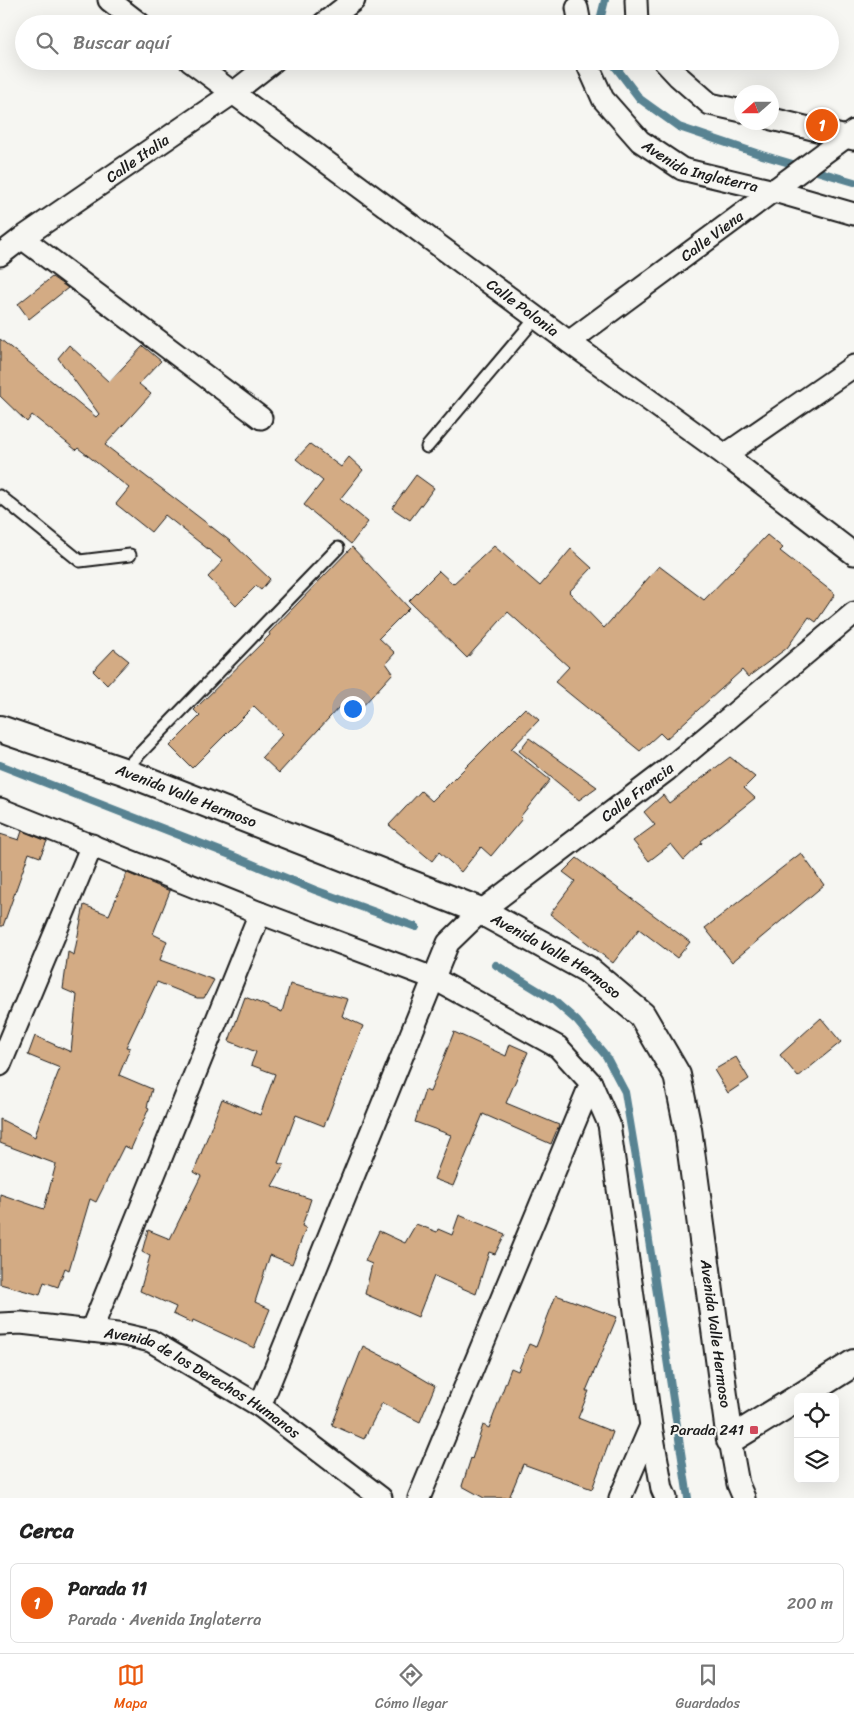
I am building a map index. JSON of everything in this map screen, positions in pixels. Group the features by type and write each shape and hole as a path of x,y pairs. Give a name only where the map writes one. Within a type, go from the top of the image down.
{"street":[{"path":"109,0 128,15"},
{"path":"335,15 354,0"},
{"path":"636,0 637,15"},
{"name":"Calle Polonia","path":"202,70 568,342 725,455 854,554"},
{"name":"Calle Italia","path":"0,255 233,93 262,70"},
{"name":"Avenida Inglaterra","path":"590,70 603,99 640,141 682,169 780,186 854,214"},
{"path":"672,70 710,104 734,109"},
{"path":"779,120 852,136"},
{"name":"Calle Viena","path":"568,342 814,161 852,136"},
{"path":"22,238 262,418"},
{"path":"725,455 854,366"},
{"name":"Calle Francia","path":"260,1406 448,943 481,911 667,770 854,613"},
{"name":"Avenida Valle Hermoso","path":"0,728 123,771 481,911 587,969 642,1015 677,1075 688,1130 730,1440 738,1484 744,1498"},
{"path":"0,810 260,913 433,978 558,1047 591,1083 609,1124 651,1426 662,1489 666,1498"},
{"path":"0,1065 92,845"},
{"path":"91,1331 260,913"},
{"path":"419,1498 591,1083"},
{"name":"Avenida de los Derechos Humanos","path":"0,1324 21,1323 125,1334 151,1341 260,1406 381,1498"},
{"path":"805,1393 854,1363"},
{"path":"730,1440 794,1400"},
{"path":"620,1498 651,1426"}],"lane":[{"path":"427,447 536,318"},
{"path":"0,496 80,562 130,556"},
{"path":"123,771 338,548"}],"building":[{"path":"52,277 68,288 29,319 18,304"},
{"path":"0,339 96,417 99,414 58,358 69,345 109,382 143,346 161,361 139,384 151,394 105,445 230,541 270,579 261,590 256,586 236,606 208,577 223,561 165,515 151,532 116,504 129,488 78,448 76,450 32,415 27,422 0,396"},
{"path":"310,444 341,467 349,457 363,470 340,499 368,522 351,544 304,505 323,481 296,459"},
{"path":"416,475 434,488 410,520 392,508"},
{"path":"767,535 783,548 780,551 835,594 816,622 809,617 787,648 748,677 742,670 666,739 660,733 640,751 555,682 569,667 508,612 467,658 409,601 439,571 453,584 494,546 540,586 571,549 592,568 569,592 604,628 659,566 704,600"},
{"path":"352,547 409,608 379,638 395,653 386,663 393,673 351,719 339,707 279,773 262,757 283,734 254,706 192,768 170,746 200,716 194,710 270,635 269,633"},
{"path":"114,649 129,661 107,685 93,671"},
{"path":"525,708 539,720 511,749 550,780 520,817 522,819 491,856 481,847 461,872 439,852 432,861 389,825 421,791 432,801"},
{"path":"529,738 597,787 579,800 519,751"},
{"path":"730,757 755,777 744,788 755,798 701,841 702,843 684,860 671,844 649,861 633,841 655,825 644,812 663,795 669,803"},
{"path":"22,831 47,841 40,857 29,853 3,926 0,926 0,834 19,840"},
{"path":"801,853 824,885 732,962 705,928"},
{"path":"577,858 690,942 677,958 639,929 613,963 550,914 575,881 563,872"},
{"path":"127,873 170,891 153,934 167,941 160,960 214,980 204,998 197,998 157,982 126,1047 130,1048 119,1075 152,1089 147,1107 149,1108 131,1149 124,1146 96,1202 90,1199 69,1270 65,1268 58,1287 44,1282 40,1295 0,1284 0,1194 44,1209 56,1164 0,1143 0,1119 35,1137 60,1068 28,1055 35,1036 71,1052 77,995 63,989 68,952 74,955 84,905 109,915"},
{"path":"290,984 348,999 342,1016 363,1026 324,1126 296,1115 278,1163 284,1165 272,1186 311,1199 302,1226 306,1228 292,1264 270,1255 255,1302 270,1309 254,1348 193,1320 192,1323 173,1314 176,1307 140,1291 150,1256 142,1252 148,1230 170,1239 201,1176 194,1172 222,1099 260,1115 275,1074 251,1065 256,1052 229,1041 245,997 282,1012"},
{"path":"821,1018 841,1042 798,1077 780,1055"},
{"path":"454,1032 506,1056 510,1044 528,1052 506,1103 559,1125 551,1144 483,1114 453,1186 434,1179 451,1135 415,1122 425,1090 430,1092"},
{"path":"736,1057 749,1079 728,1093 714,1070"},
{"path":"459,1215 505,1234 495,1254 489,1252 476,1294 434,1276 418,1317 365,1294 372,1264 365,1261 379,1231 405,1243 416,1224 437,1232 438,1229 452,1235"},
{"path":"556,1295 617,1317 586,1391 589,1391 578,1418 613,1432 592,1489 523,1464 509,1498 484,1498 462,1486 471,1458 483,1425 489,1428 511,1368 518,1371 529,1344 536,1347"},
{"path":"363,1346 435,1386 420,1422 382,1403 364,1439 332,1425"}],"waterway":[{"path":"601,15 605,0"},
{"path":"618,70 640,99 679,127 762,155 854,182"},
{"path":"0,765 315,890 416,927"},
{"path":"496,965 552,999 577,1021 606,1056 625,1092 688,1498"}],"place":[{"name":"Parada 11","path":"822,125"},
{"name":"Parada 241","path":"754,1430"}]}
